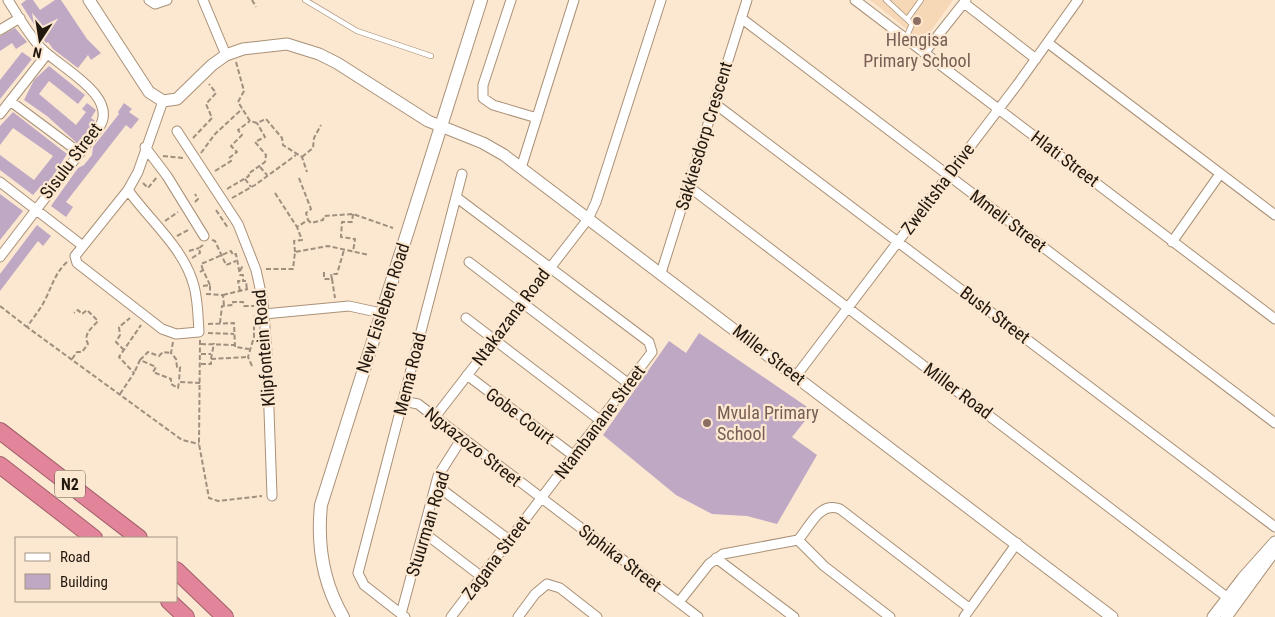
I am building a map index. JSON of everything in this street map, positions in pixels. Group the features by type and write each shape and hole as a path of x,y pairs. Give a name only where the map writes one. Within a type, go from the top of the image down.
{"highway":[{"name":"N2","path":"0,432 138,537"},
{"name":"N2","path":"0,465 93,537"},
{"path":"178,572 225,617"},
{"path":"170,602 186,617"}],"main road":[{"name":"New Eisleben Road","path":"344,617 332,596 322,558 321,505 481,0"}],"street":[{"name":"Sisulu Street","path":"0,256 102,124 104,118 101,104 93,91 47,54 8,0"},
{"path":"89,0 149,92 163,101 177,99 201,74 230,54 203,0"},
{"path":"149,0 155,4 167,0"},
{"path":"511,0 483,85 483,98 493,105 537,118"},
{"path":"521,168 574,0"},
{"path":"588,218 596,202 661,0"},
{"name":"Sakkiesdorp Crescent","path":"661,273 747,0"},
{"name":"Hlati Street","path":"855,0 1275,319"},
{"name":"Zwelitsha Drive","path":"796,376 998,110 1078,0"},
{"path":"924,52 964,1 1036,59"},
{"path":"0,30 20,18"},
{"name":"Mmeli Street","path":"741,18 1275,423"},
{"path":"1048,43 1275,215"},
{"name":"Miller Street","path":"230,54 243,49 274,44 303,48 338,63 441,127 493,148 661,273 1112,617"},
{"path":"0,114 47,54"},
{"path":"10,101 80,153"},
{"path":"128,190 172,244 184,263 197,300 199,329 176,334 162,330 147,316 77,264 75,256 128,190 136,175 163,101"},
{"name":"Bush Street","path":"714,103 1275,527"},
{"name":"Klipfontein Road","path":"177,131 206,176 223,197 238,224 256,270 259,284 272,496"},
{"path":"145,147 164,170 202,231"},
{"name":"Mema Road","path":"403,616 364,585 358,573 462,174"},
{"path":"1172,242 1220,174"},
{"path":"0,182 83,246"},
{"name":"Miller Road","path":"688,186 1228,598"},
{"path":"456,197 550,266"},
{"name":"Ntakazana Road","path":"435,417 588,218"},
{"path":"469,262 629,384"},
{"name":"Ntambanane Street","path":"541,499 650,357 652,347 649,342 550,266"},
{"path":"260,309 356,306 381,313"},
{"path":"466,318 601,421"},
{"name":"Gobe Court","path":"467,375 574,456"},
{"name":"Ngxazozo Street","path":"403,401 418,404 541,499"},
{"name":"Stuurman Road","path":"403,616 438,476 462,438"},
{"path":"436,484 509,540"},
{"name":"Zagana Street","path":"451,617 541,499"},
{"name":"Siphika Street","path":"541,499 698,617"},
{"path":"679,602 716,558 732,551 798,540 820,511 829,507 840,509 969,608"},
{"path":"423,532 482,577"},
{"path":"798,540 824,566 890,617"},
{"path":"1213,617 1275,542"},
{"path":"964,617 1017,543"},
{"path":"1226,617 1275,549"},
{"path":"716,558 794,617"},
{"path":"518,617 535,594 546,584 560,588 597,617"}],"lane":[{"path":"305,0 357,31 431,56"},
{"path":"886,0 908,18 912,26 906,38"},
{"path":"908,18 920,0"}],"path":[{"path":"252,0 256,7"},
{"path":"230,54 244,91 238,102 250,121 257,123 266,119 282,138 283,146 302,157"},
{"path":"185,144 212,118 206,104 216,93 201,74"},
{"path":"157,160 164,155 200,155 215,134 242,109"},
{"path":"206,176 231,161 230,158 237,152 231,146 242,135 238,130 250,121"},
{"path":"257,123 265,137 255,142 266,155 265,162 255,168 245,179 225,191 223,197 229,199 251,187 296,155"},
{"path":"302,157 313,148 314,138 321,125"},
{"path":"302,157 307,172"},
{"path":"260,166 267,175"},
{"path":"136,175 148,188 164,170"},
{"path":"299,178 311,209 306,213 311,223 323,220 324,216 353,214 393,228"},
{"path":"245,179 251,187"},
{"path":"256,270 293,269 294,241 302,240 297,227 275,193"},
{"path":"353,214 352,222 342,222 341,237 355,239 353,252"},
{"path":"297,227 308,220"},
{"path":"172,244 180,234 202,231"},
{"path":"184,263 200,253 200,246 214,239 226,266 238,260"},
{"path":"295,252 328,246 369,255"},
{"path":"335,306 331,274 337,274 344,250"},
{"path":"210,285 201,264 231,251 233,254 236,254 243,281 246,281 246,290"},
{"path":"27,327 46,299 50,285 59,269 75,256"},
{"path":"190,276 203,270"},
{"path":"324,272 324,279 332,280"},
{"path":"240,292 238,281 243,281"},
{"path":"197,300 204,299 204,295 223,295 240,292 259,284"},
{"path":"220,323 222,306 224,306 223,295"},
{"path":"224,306 232,305 233,302 244,302 244,306 260,309 254,337 249,348 248,357 252,366"},
{"path":"0,306 182,440 200,444"},
{"path":"72,359 77,352 82,352 88,344 87,333 98,321 87,310 82,314 78,310 74,313"},
{"path":"134,372 119,357 147,316"},
{"path":"124,350 116,342 120,335 120,327 130,318"},
{"path":"199,329 220,323 234,322 235,345"},
{"path":"199,329 234,334"},
{"path":"199,329 201,354 200,444 209,498 218,501 272,496"},
{"path":"171,353 176,334"},
{"path":"200,344 214,342 224,346 235,345 235,347 249,348"},
{"path":"201,364 211,364 214,342"},
{"path":"119,395 140,360 148,352 159,356 163,352 171,353 176,358 177,367 180,367 178,388 171,384 171,379 153,372 156,367 140,360"},
{"path":"201,354 211,354"},
{"path":"211,359 248,357"},
{"path":"179,382 200,383"}],"shaded area":[{"name":"Hlengisa Primary School","path":"870,0 953,0 923,42"}],"building":[{"path":"26,0 33,0 40,10 55,0 61,0 87,39 101,53 91,60 88,55 78,68 53,49 48,42 46,43 21,4"},
{"path":"15,28 27,42 16,49 12,43 0,51 0,36"},
{"path":"22,52 32,59 0,99 0,80"},
{"path":"49,66 85,95 78,104 49,81 39,94 76,125 86,112 82,109 87,103 96,110 91,118 95,121 78,144 47,116 24,100 34,80"},
{"path":"124,103 132,109 129,112 139,119 131,129 126,125 66,202 73,207 66,217 51,206 78,168 84,165 92,155 93,147 119,114 118,112"},
{"path":"13,112 67,154 51,179 33,195 0,170 0,155 34,180 53,156 13,128 0,145 0,126"},
{"path":"0,194 23,211 0,240"},
{"path":"37,225 51,236 43,246 38,241 0,291 0,274"},
{"name":"Mvula Primary School","path":"699,333 813,411 792,437 817,455 777,524 747,516 712,514 676,495 603,435 669,341 686,353"}],"place":[{"name":"Hlengisa Primary School","path":"917,21"},
{"name":"Mvula Primary School","path":"707,423"}]}
